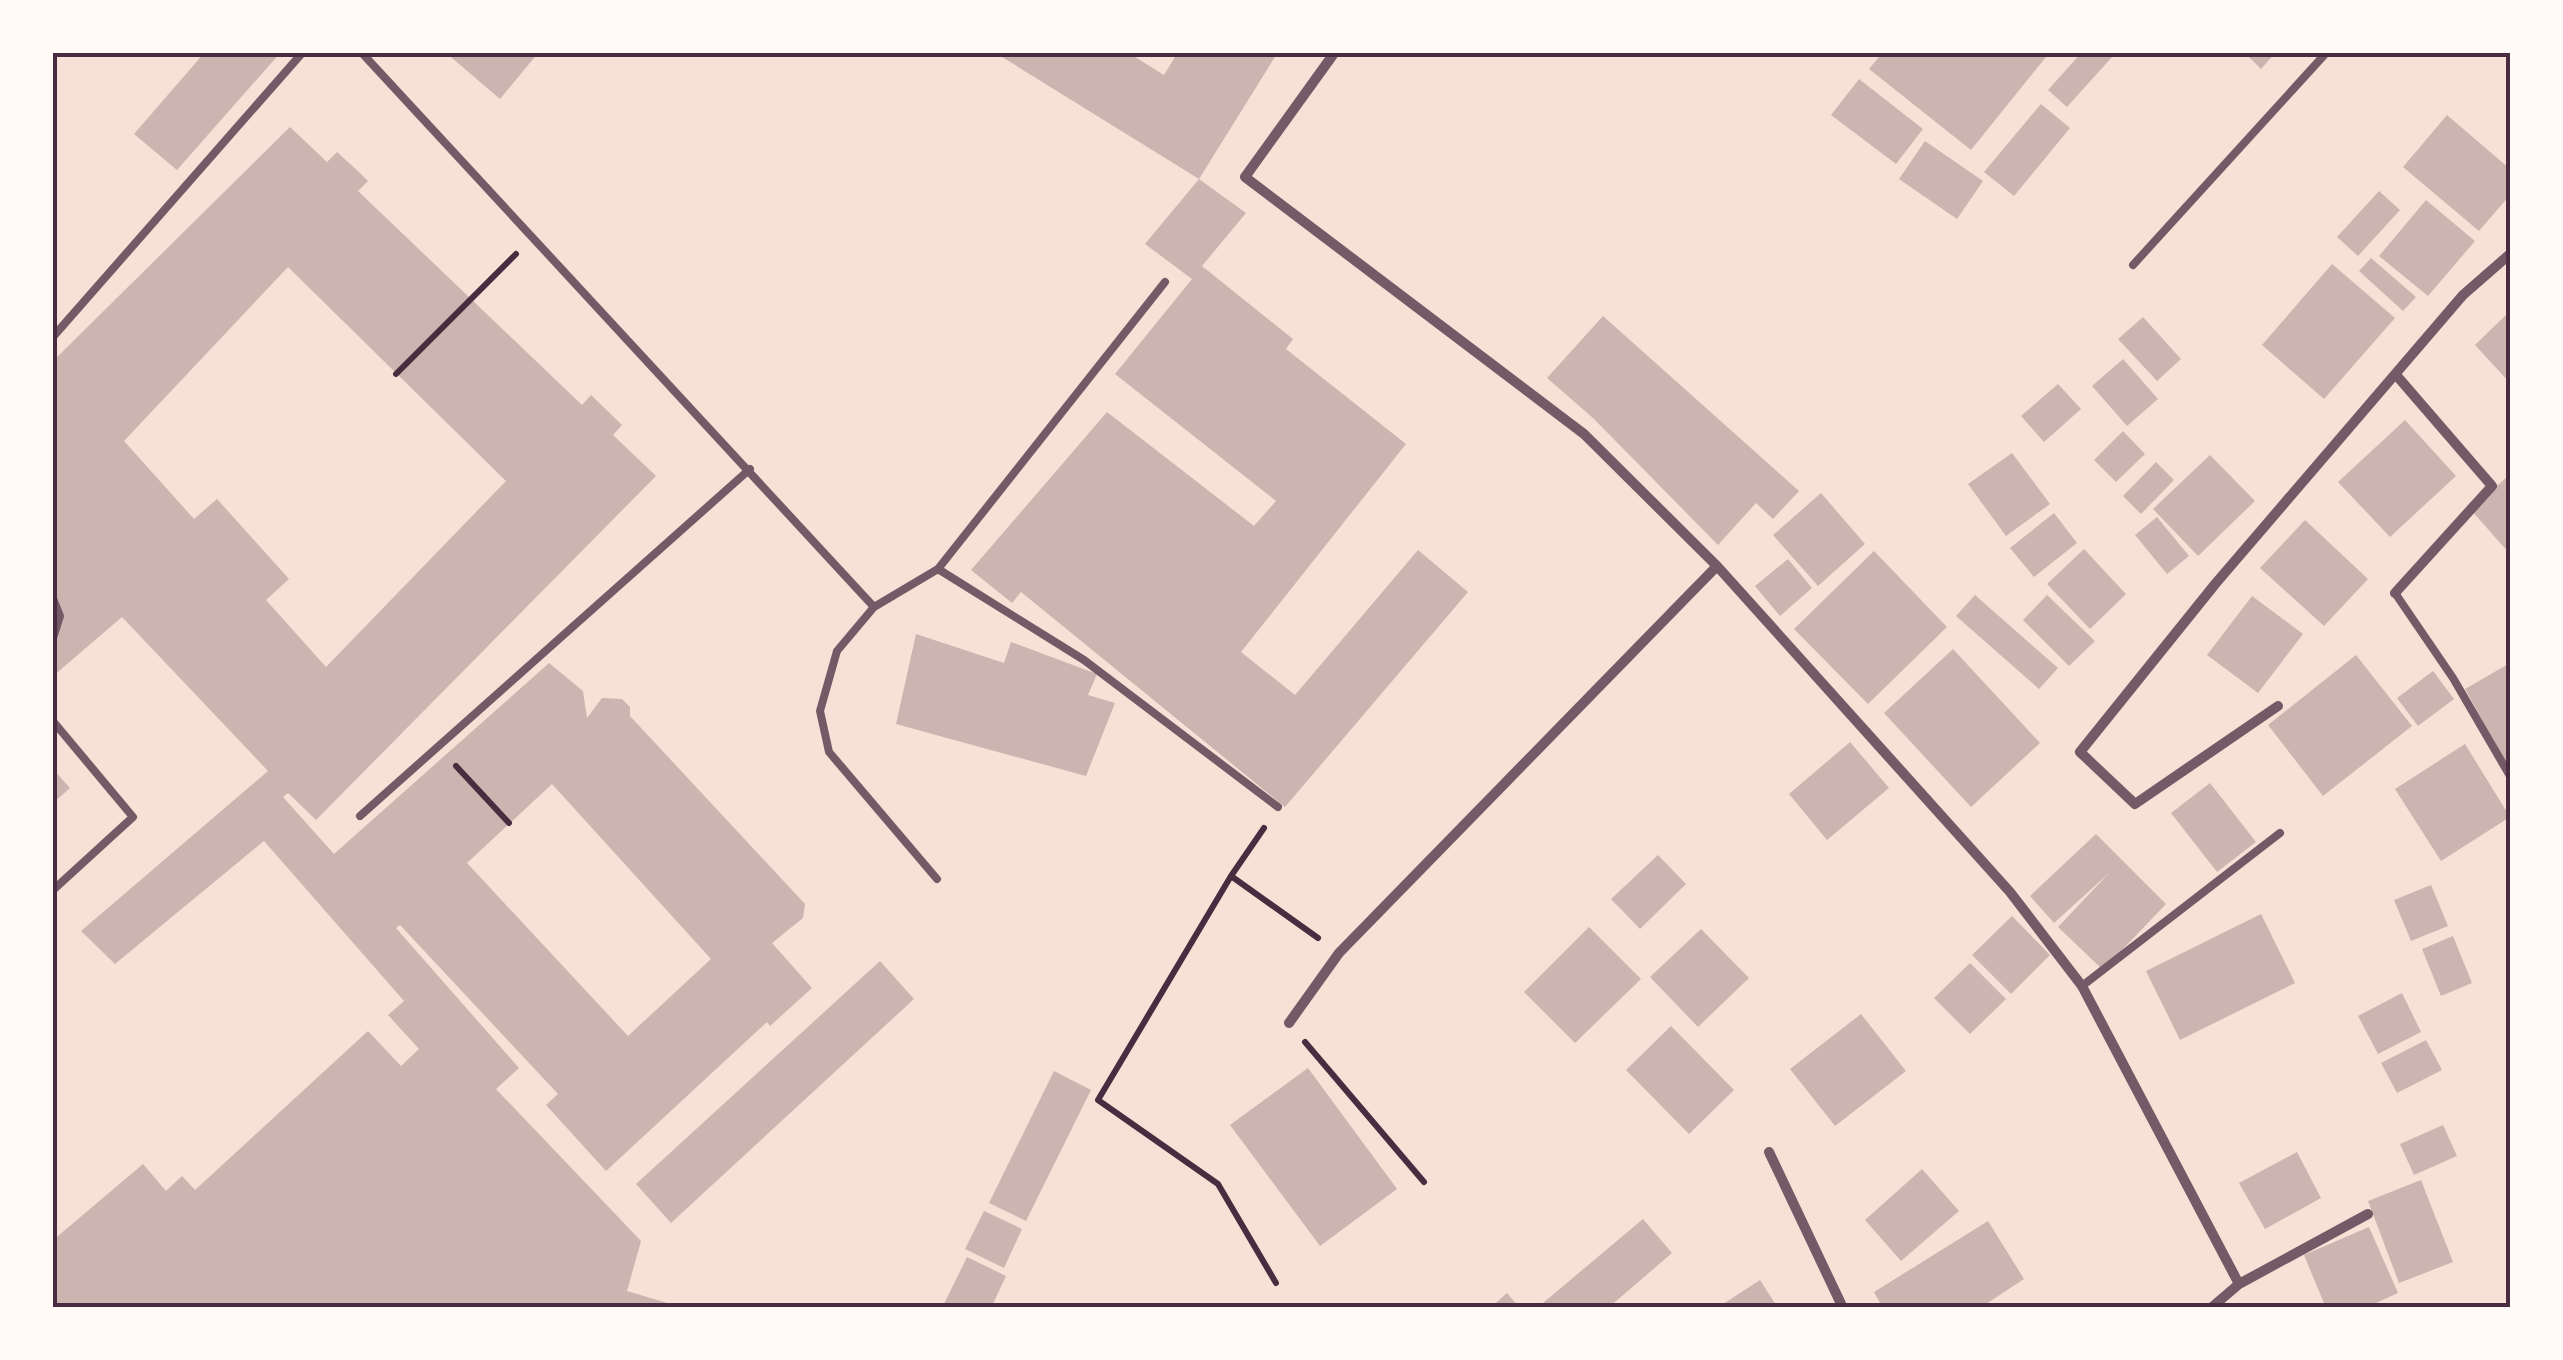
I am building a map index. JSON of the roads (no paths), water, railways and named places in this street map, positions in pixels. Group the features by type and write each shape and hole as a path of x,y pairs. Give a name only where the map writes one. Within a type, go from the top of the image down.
{"street":[{"path":"1335,52 1245,177 1584,434 1716,566 2010,892 2082,986 2239,1284"},
{"path":"2278,706 2135,804 2080,752 2216,583 2398,376 2463,295 2510,254"},
{"path":"2396,593 2492,486 2398,376"},
{"path":"1289,1023 1340,953 1716,566"},
{"path":"1769,1152 1843,1308"},
{"path":"2211,1308 2239,1284 2368,1214"}],"lane":[{"path":"52,338 303,52"},
{"path":"361,52 874,607"},
{"path":"2134,265 2328,52"},
{"path":"937,878 829,752 820,711 838,651 874,607 938,569 1165,282"},
{"path":"360,816 750,469"},
{"path":"938,569 1084,660 1278,807"},
{"path":"2396,593 2453,678 2510,776"},
{"path":"52,596 60,616 52,641"},
{"path":"52,720 133,816 52,891"},
{"path":"2082,986 2280,833"}]}
